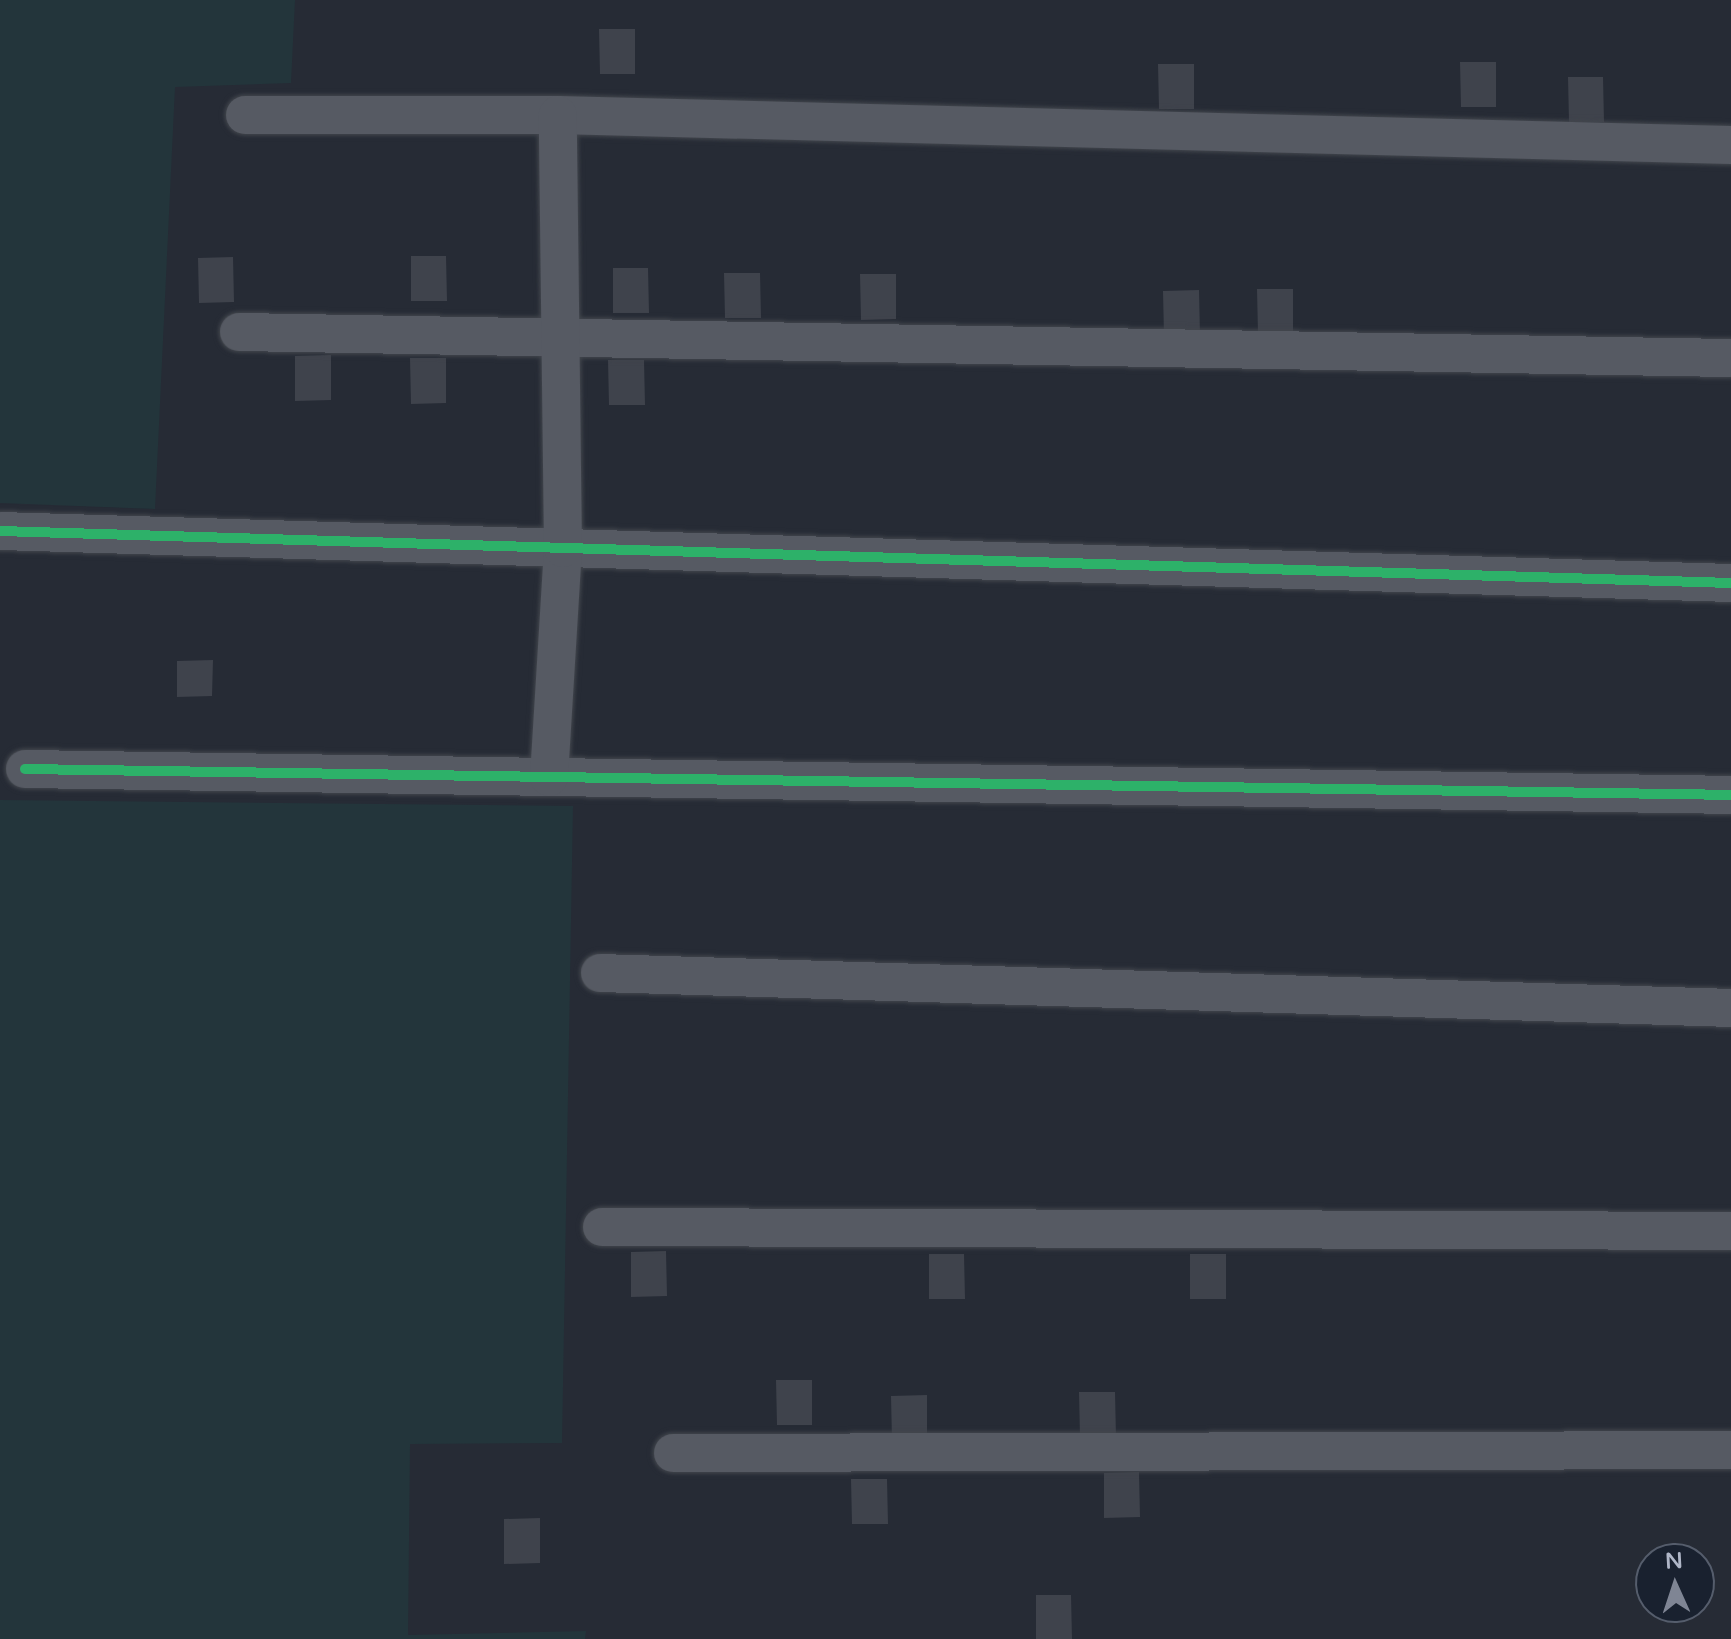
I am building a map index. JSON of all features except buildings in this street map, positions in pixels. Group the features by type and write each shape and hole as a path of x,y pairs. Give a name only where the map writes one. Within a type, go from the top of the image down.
{"street":[{"path":"245,115 558,115 1731,145"},
{"path":"549,777 563,548 564,342 558,115"},
{"path":"239,332 564,342 1731,358"},
{"path":"0,531 1731,583"},
{"path":"25,769 1731,795"},
{"path":"600,973 1731,1008"},
{"path":"602,1227 1731,1231"},
{"path":"673,1453 1731,1450"}],"shaded area":[{"path":"0,0 295,0 291,83 175,87 155,509 0,503"},
{"path":"0,800 573,806 562,1443 410,1444 408,1635 586,1631 585,1639 0,1639"}],"cycle path":[{"path":"0,531 1731,583"},
{"path":"25,769 1731,795"}]}
